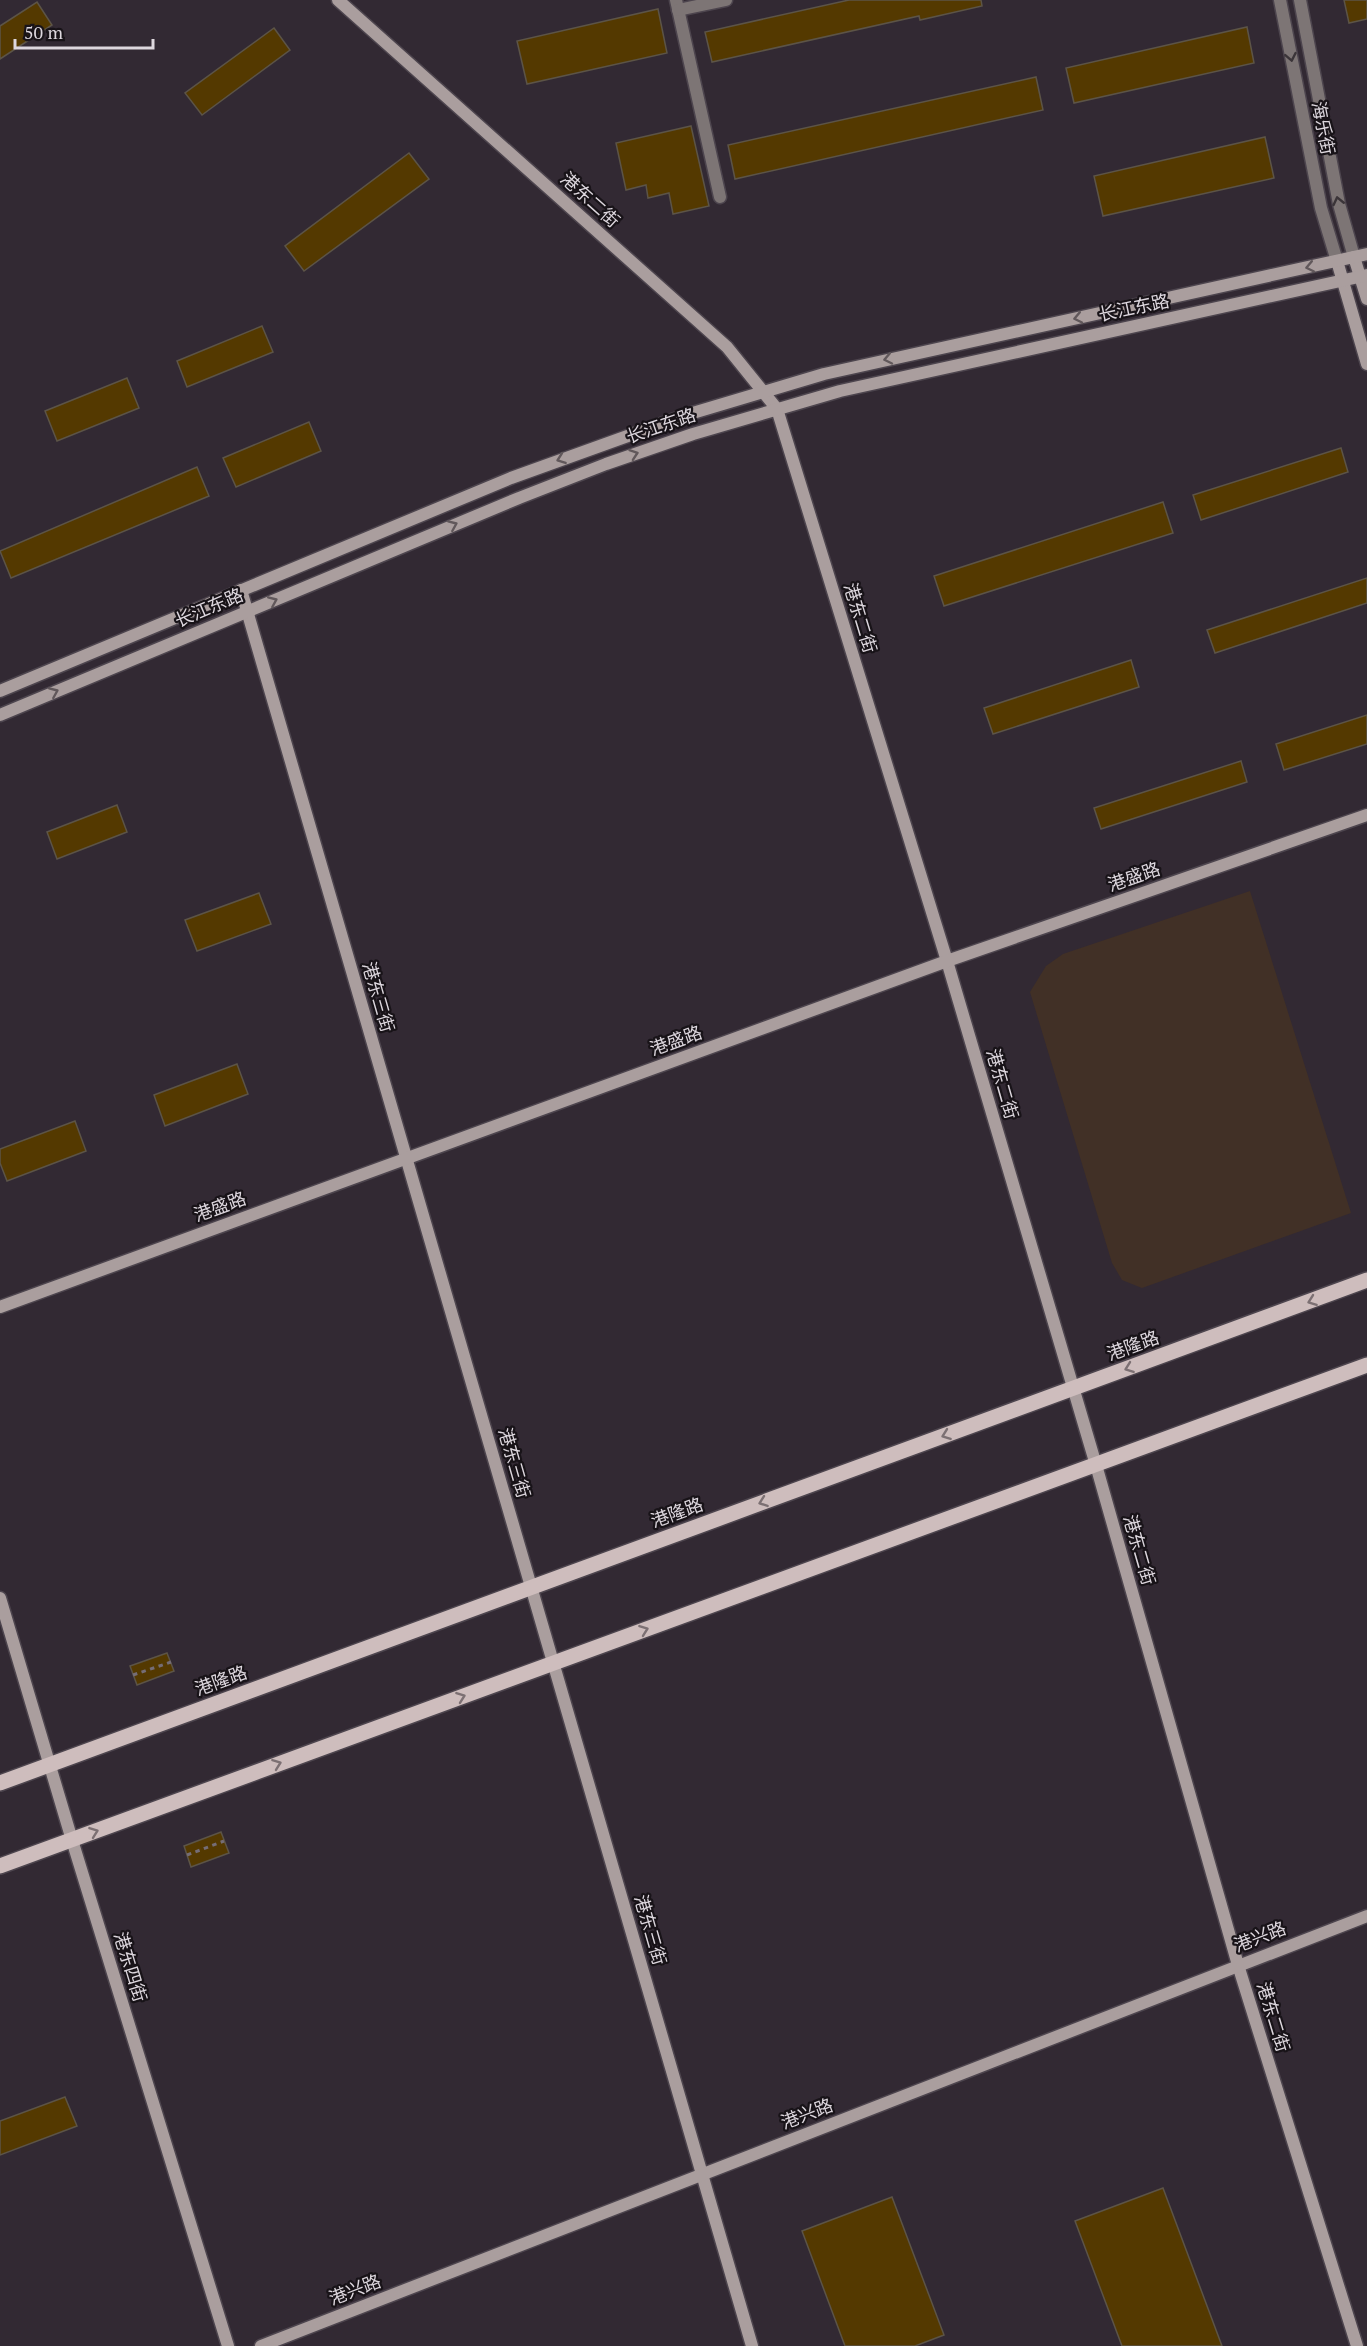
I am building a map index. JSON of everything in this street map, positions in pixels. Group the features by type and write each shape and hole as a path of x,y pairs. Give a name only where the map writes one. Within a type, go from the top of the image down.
{"main road":[{"name":"港东二街","path":"338,0 727,347 777,409 947,961 1096,1465 1238,1965 1357,2346"},
{"name":"长江东路","path":"0,691 511,478 664,422 824,374 1361,256"},
{"path":"1361,256 1367,299"},
{"path":"1336,261 1367,364"},
{"name":"长江东路","path":"0,715 606,464 693,434 840,391 1364,276"},
{"name":"港东三街","path":"241,590 752,2346"},
{"name":"港盛路","path":"0,1307 947,961 1367,815"},
{"name":"港隆路","path":"0,1783 1367,1280"},
{"path":"0,1866 1367,1365"},
{"name":"港东四街","path":"0,1598 228,2346"},
{"name":"港兴路","path":"261,2346 1367,1916"}],"street":[{"path":"720,197 677,5 726,0"},
{"name":"海乐街","path":"1280,0 1321,208 1336,261"},
{"name":"海乐街","path":"1300,0 1338,204 1361,256"}],"path":[{"path":"133,1675 171,1662"},
{"path":"187,1855 224,1841"}],"shaded area":[{"path":"1250,891 1351,1213 1142,1288 1122,1280 1112,1263 1030,992 1046,966 1063,954"}],"building":[{"path":"849,0 981,0 982,6 920,20 919,16 712,62 705,32"},
{"path":"1344,0 1367,0 1367,19 1349,23"},
{"path":"37,2 52,25 0,59 0,26"},
{"path":"658,9 667,53 527,84 517,41"},
{"path":"1247,27 1254,63 1074,103 1066,68"},
{"path":"274,28 290,50 202,115 185,93"},
{"path":"1036,77 1043,110 735,179 728,145"},
{"path":"691,126 709,206 673,214 669,193 648,198 646,185 626,190 616,143"},
{"path":"1265,137 1274,178 1103,216 1094,176"},
{"path":"409,153 429,179 304,271 285,246"},
{"path":"262,326 273,352 187,387 177,361"},
{"path":"127,378 139,408 57,441 45,411"},
{"path":"309,422 321,451 236,487 223,458"},
{"path":"1341,448 1348,472 1201,520 1193,495"},
{"path":"197,467 209,496 11,578 0,551"},
{"path":"1163,502 1173,533 944,606 934,576"},
{"path":"1367,578 1367,603 1215,653 1207,630"},
{"path":"1131,660 1139,687 993,734 984,708"},
{"path":"1367,715 1367,744 1284,770 1276,744"},
{"path":"1241,761 1247,782 1101,829 1094,808"},
{"path":"117,805 127,832 57,859 47,832"},
{"path":"259,893 271,924 197,951 185,920"},
{"path":"237,1064 248,1094 165,1126 154,1095"},
{"path":"75,1121 86,1151 7,1181 0,1163 0,1149"},
{"path":"167,1653 174,1671 137,1685 130,1666"},
{"path":"221,1832 229,1853 191,1867 184,1846"},
{"path":"65,2097 77,2126 0,2155 0,2121"},
{"path":"1163,2188 1222,2346 1122,2346 1075,2221"},
{"path":"892,2197 944,2335 915,2346 845,2346 802,2231"}]}
